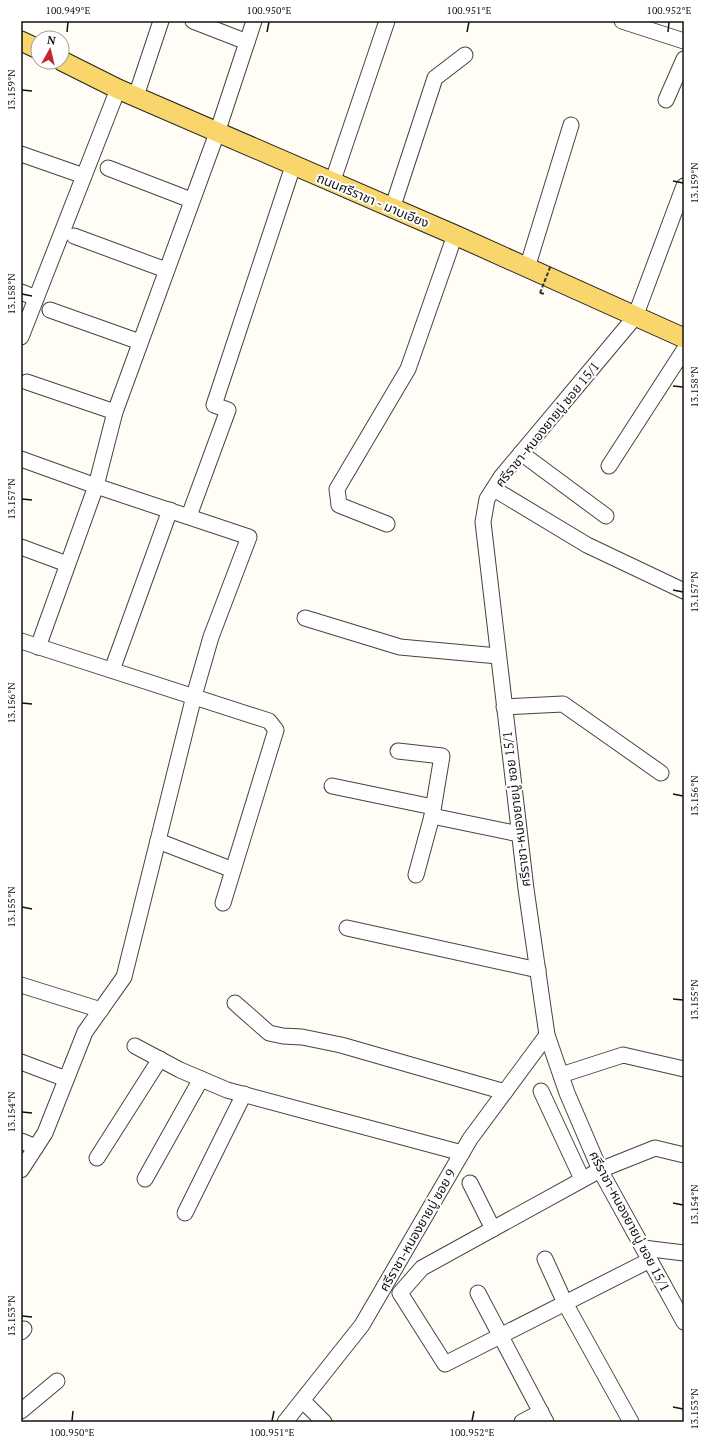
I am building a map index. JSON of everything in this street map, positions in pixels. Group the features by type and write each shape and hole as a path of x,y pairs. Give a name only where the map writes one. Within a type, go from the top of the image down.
{"main road":[{"name":"ถนนศรีราชา - มาบเอียง","path":"70,65 118,89 455,235 684,338"}],"street":[{"path":"136,96 161,21"},
{"path":"193,21 247,42"},
{"path":"38,647 96,486 115,412 191,200 217,133 254,21"},
{"path":"332,183 387,21"},
{"path":"622,21 684,41"},
{"path":"392,209 435,78 465,55"},
{"path":"666,100 684,58"},
{"path":"21,337 118,89"},
{"path":"527,268 571,125"},
{"path":"21,154 84,176"},
{"path":"189,516 228,410 214,405 293,166"},
{"path":"108,168 191,200"},
{"name":"ศรีราชา-หนองยายบู่ ซอย 15/1","path":"684,186 635,317 521,453 494,489 487,499 483,522 519,834 547,1036 561,1075 600,1170 684,1322"},
{"path":"387,524 339,504 337,489 408,369 455,235"},
{"path":"74,236 166,270"},
{"path":"21,292 36,298"},
{"path":"50,310 140,342"},
{"path":"609,466 684,350"},
{"path":"27,382 115,412"},
{"path":"521,453 606,516"},
{"path":"21,459 96,486 249,537 211,637 194,696 124,977 85,1032 45,1133 21,1170"},
{"path":"494,489 587,545 683,589"},
{"path":"112,670 170,510"},
{"path":"21,547 68,564"},
{"path":"305,618 400,647 498,656"},
{"path":"21,641 269,721 276,730 223,904"},
{"path":"504,707 563,704 661,773"},
{"path":"398,751 442,756 432,811 416,875"},
{"path":"332,786 519,834"},
{"path":"158,841 233,870"},
{"path":"347,928 538,970"},
{"path":"21,985 100,1010"},
{"path":"235,1003 269,1033 283,1036 302,1037 341,1045 505,1092"},
{"name":"ศรีราชา-หนองยายบู่ ซอย 9","path":"285,1422 362,1325 462,1153 547,1036"},
{"path":"135,1046 160,1060 201,1079 244,1094 462,1153"},
{"path":"561,1075 623,1055 684,1069"},
{"path":"97,1158 160,1060"},
{"path":"21,1062 66,1079"},
{"path":"145,1179 201,1079"},
{"path":"541,1091 582,1180"},
{"path":"185,1213 244,1094"},
{"path":"21,1141 36,1147"},
{"path":"684,1155 655,1148 600,1170 422,1268 400,1293 445,1364 565,1303 647,1254 684,1253"},
{"path":"470,1183 493,1229"},
{"path":"544,1259 565,1303 631,1422"},
{"path":"478,1293 544,1417 522,1422"},
{"path":"21,1411 57,1381"},
{"path":"303,1401 324,1422"}],"path":[{"path":"540,293 552,265"}]}
